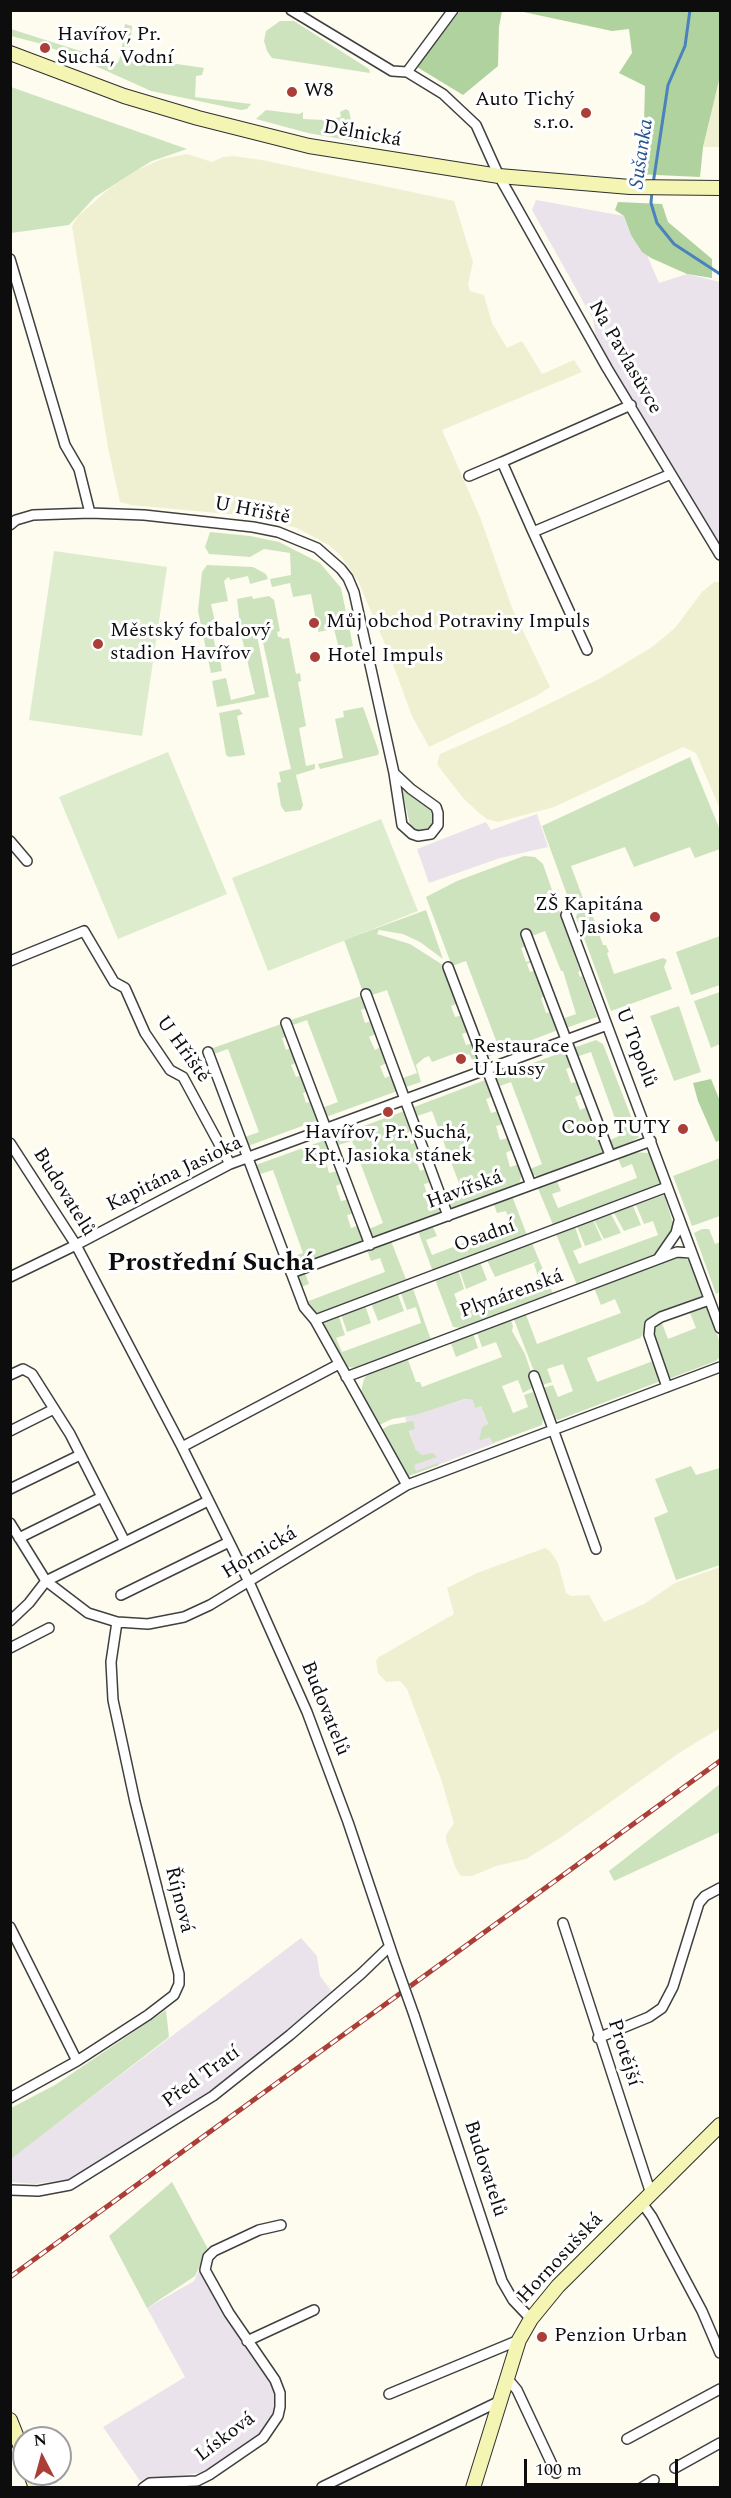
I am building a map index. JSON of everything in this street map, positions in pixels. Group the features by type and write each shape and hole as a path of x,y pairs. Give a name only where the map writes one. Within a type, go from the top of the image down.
{"main road":[{"name":"Dělnická","path":"10,53 124,96 198,118 309,146 499,176 630,187 720,188"},
{"name":"Hornosušská","path":"473,2487 519,2340 531,2319 558,2286 720,2125"}],"street":[{"name":"Na Pavlasůvce","path":"291,10 392,71 407,72 443,94 476,125 499,176 607,368 720,555"},
{"path":"407,72 453,10"},
{"path":"10,259 65,444 79,469 90,513"},
{"path":"470,476 631,405"},
{"path":"502,462 587,650"},
{"path":"533,532 670,474"},
{"name":"U Hřiště","path":"10,525 16,520 33,515 90,513 144,515 253,527 303,541 317,548 333,560 348,578 358,606 394,772 402,825 418,836 431,834 438,825 436,807 411,789 394,772"},
{"path":"10,842 27,861"},
{"name":"U Topolů","path":"566,915 720,1328"},
{"name":"U Hřiště","path":"10,962 84,931 114,982 125,988 145,1033 170,1070 183,1077 230,1164"},
{"path":"526,934 610,1155"},
{"path":"448,967 531,1185"},
{"path":"366,994 448,1216"},
{"path":"286,1023 370,1245"},
{"name":"Kapitána Jasioka","path":"10,1277 230,1164 607,1025"},
{"path":"208,1052 304,1306 315,1320 407,1485"},
{"name":"Havířská","path":"291,1273 651,1141"},
{"name":"Budovatelů","path":"10,1143 76,1245 182,1447 249,1582 307,1712 348,1822 502,2281 513,2300 531,2319"},
{"name":"Osadní","path":"315,1320 667,1187"},
{"path":"658,1260 676,1233 679,1221"},
{"name":"Plynárenská","path":"346,1377 677,1252 692,1252"},
{"path":"667,1387 649,1335 651,1324 661,1317 709,1300"},
{"path":"182,1447 339,1364"},
{"name":"Hornická","path":"10,1523 46,1581 88,1613 117,1622 148,1624 184,1617 249,1582 407,1485 720,1367"},
{"path":"10,1375 24,1369 29,1370 54,1408 125,1542"},
{"path":"534,1376 596,1549"},
{"path":"10,1431 54,1408"},
{"path":"10,1489 80,1455"},
{"path":"19,1538 102,1497"},
{"path":"10,1622 46,1581 208,1501"},
{"path":"121,1595 229,1542"},
{"name":"Říjnová","path":"10,2098 77,2061 148,2015 174,1995 179,1984 179,1974 135,1802 112,1700 111,1662 117,1622"},
{"path":"10,1648 49,1628"},
{"path":"598,2038 649,2017 662,2008 673,1987 699,1903 705,1896 720,1888"},
{"name":"Protější","path":"563,1923 652,2217 702,2311 720,2353"},
{"path":"10,1927 77,2061"},
{"name":"Před Tratí","path":"10,2190 38,2191 70,2185 213,2096 290,2035 389,1947"},
{"name":"Lísková","path":"143,2487 150,2483 197,2481 263,2438 273,2426 280,2407 275,2380 247,2341 205,2270 214,2251 260,2230 281,2224"},
{"path":"247,2341 314,2310"},
{"path":"389,2394 519,2340"},
{"path":"507,2378 517,2390 556,2473"},
{"path":"627,2439 720,2389"},
{"path":"322,2487 500,2401"},
{"path":"675,2468 720,2443"},
{"path":"641,2487 654,2480"}],"shaded area":[{"path":"536,200 624,216 631,235 647,255 659,283 687,274 720,282 720,543 703,519 596,340 593,319 532,210"},
{"path":"537,814 548,847 500,858 429,883 417,849 486,822 491,830"},
{"path":"466,1399 473,1400 481,1406 495,1443 414,1474 411,1464 416,1450 405,1417"},
{"path":"301,1938 317,1956 320,1976 333,1993 207,2094 106,2160 71,2179 35,2184 11,2182 10,2159"},
{"path":"200,2268 275,2380 280,2407 262,2434 206,2472 140,2481 103,2427 185,2377 147,2308 194,2281"}],"green space":[{"path":"460,11 502,11 499,27 498,66 463,95 417,67"},
{"path":"519,11 720,11 720,76 703,147 700,177 635,174 644,122 645,86 619,73 632,53 629,29 612,31"},
{"path":"280,21 294,21 369,69 370,73 272,58 264,41 266,31"},
{"path":"125,24 132,26 129,57 204,68 202,75 196,76 195,97 251,104 247,109 241,110 151,91 80,59 38,43 11,36 11,29 118,63"},
{"path":"720,76 720,147 703,147 711,112"},
{"path":"11,87 187,149 152,161 95,197 69,225 11,233"},
{"path":"346,109 349,111 359,142 308,133 256,119 266,110 299,114 303,112 303,119 325,120 341,117 340,112"},
{"path":"187,154 212,162 233,156 262,160 454,201 473,262 468,285 470,291 484,295 492,323 507,348 522,341 542,374 574,360 582,372 442,430 480,517 512,608 550,687 538,695 429,747 412,716 388,651 358,581 340,555 329,545 297,528 250,516 131,505 120,502 108,448 72,226 78,216 110,188 137,170 162,159"},
{"path":"618,202 662,204 668,222 712,259 712,278 687,274 642,252 631,235 624,216 615,210"},
{"path":"210,532 279,542 320,563 341,588 353,646 339,649 334,629 318,632 319,621 316,621 311,594 293,597 290,583 272,587 270,579 291,575 290,553 264,549 250,557 209,554 205,547"},
{"name":"Městský fotbalový stadion Havířov","path":"54,551 167,567 142,736 29,720"},
{"path":"207,565 253,567 266,574 268,579 250,584 248,576 230,580 229,577 224,581 228,601 211,604 216,626 211,628 222,671 211,673 198,611 202,572"},
{"path":"714,582 720,582 720,809 696,753 683,747 554,807 498,822 487,819 464,799 437,764 440,754 508,724 601,678 652,647 675,628 702,592"},
{"path":"252,596 253,599 269,596 274,600 280,631 277,632 278,637 289,638 296,674 300,673 301,681 298,682 306,726 299,728 306,766 315,764 315,769 296,775 303,805 301,810 285,812 281,806 277,783 281,782 279,772 291,769 260,629 241,633 237,599"},
{"path":"257,635 269,697 217,707 212,681 226,678 231,700 255,694 242,638"},
{"path":"363,707 379,752 378,755 320,769 318,764 343,758 335,719 344,717 343,711"},
{"path":"239,709 243,714 237,716 245,755 229,757 226,755 219,713"},
{"path":"168,752 227,894 118,939 59,797"},
{"path":"690,757 720,830 720,849 695,858 690,847 634,867 625,847 571,866 584,901 571,906 542,826"},
{"path":"402,789 429,807 435,822 430,827 422,831 410,825"},
{"path":"381,819 418,911 268,971 232,878"},
{"path":"524,856 535,857 543,864 580,971 578,972 580,977 582,976 597,1017 566,1028 562,1019 576,1014 563,971 561,971 545,931 524,939 526,946 521,948 526,962 532,960 533,962 527,964 530,972 536,970 545,996 541,998 546,1013 552,1012 558,1030 487,1057 483,1049 497,1043 466,961 452,966 426,897 457,881"},
{"path":"426,910 443,959 420,942 403,934 379,930 377,934 410,944 446,967 459,1003 451,1006 455,1017 464,1015 470,1031 462,1034 466,1045 474,1043 481,1060 473,1062 469,1054 458,1058 456,1053 432,1062 429,1056 416,1065 421,1082 406,1087 403,1078 417,1073 387,990 365,995 369,1007 361,1010 365,1023 374,1020 378,1033 369,1037 375,1050 383,1046 389,1062 380,1066 385,1078 394,1074 400,1090 326,1117 322,1108 338,1102 307,1020 293,1025 291,1020 364,995 344,940"},
{"path":"587,910 591,911 603,945 606,945 609,952 607,953 614,974 663,958 667,960 664,967 672,989 611,1011 580,927 593,925 592,921 578,922 576,917 577,914"},
{"path":"720,936 720,985 691,995 676,952"},
{"path":"720,992 720,1044 711,1048 694,1001"},
{"path":"679,1006 701,1072 674,1081 650,1016"},
{"path":"284,1023 289,1036 282,1038 286,1050 293,1047 298,1062 291,1065 296,1077 302,1075 309,1091 303,1093 306,1103 313,1101 321,1119 248,1146 245,1137 259,1132 228,1049 214,1054 210,1049"},
{"path":"596,1040 603,1044 639,1137 611,1150 608,1141 621,1135 591,1052 576,1057 573,1048"},
{"path":"566,1051 571,1067 566,1069 571,1083 577,1082 582,1094 575,1097 580,1110 587,1107 594,1126 589,1128 592,1137 599,1135 606,1153 541,1177 533,1175 528,1170 542,1164 511,1082 497,1087 494,1077"},
{"path":"488,1079 494,1096 486,1099 491,1113 498,1111 504,1124 496,1126 500,1140 509,1138 513,1149 506,1153 510,1167 520,1164 522,1174 519,1184 452,1210 449,1200 463,1194 432,1111 417,1116 414,1107"},
{"path":"711,1079 720,1101 720,1140 716,1142 698,1101 693,1083"},
{"path":"407,1110 413,1130 407,1133 411,1144 418,1142 423,1154 415,1157 420,1171 428,1168 433,1182 424,1184 429,1201 439,1198 445,1213 374,1238 369,1229 383,1223 352,1141 338,1145 334,1137"},
{"path":"328,1139 333,1155 325,1158 329,1173 339,1171 343,1183 336,1186 341,1201 351,1199 356,1213 347,1215 351,1228 360,1225 363,1243 295,1266 289,1258 303,1253 273,1170 257,1175 253,1166"},
{"path":"629,1152 650,1153 660,1181 658,1187 554,1227 537,1186 556,1179 561,1191 552,1194 558,1208 637,1178 632,1164 622,1168 617,1156"},
{"path":"720,1158 720,1216 692,1226 673,1176"},
{"path":"664,1195 674,1226 660,1251 654,1257 584,1283 582,1281 577,1285 556,1234 575,1227 582,1247 573,1251 579,1264 658,1235 653,1221 644,1224 636,1205"},
{"path":"512,1196 527,1235 433,1272 418,1231 432,1225 437,1236 426,1240 432,1255 511,1225 506,1211 497,1213 493,1202"},
{"path":"633,1206 641,1225 624,1231 614,1213"},
{"path":"611,1214 621,1233 604,1239 594,1220"},
{"path":"593,1220 602,1240 585,1246 577,1226"},
{"path":"702,1229 709,1229 715,1244 720,1242 720,1292 716,1294 694,1233"},
{"path":"391,1241 407,1282 316,1315 305,1303 296,1277 305,1273 309,1284 301,1287 306,1302 385,1272 380,1258 371,1261 367,1250"},
{"path":"532,1243 553,1294 462,1328 453,1327 436,1282 437,1279 458,1270 464,1289 454,1294 460,1308 539,1279 534,1264 538,1261 495,1277 487,1260"},
{"path":"677,1257 690,1260 702,1293 701,1297 648,1320 645,1332 640,1338 587,1358 597,1382 653,1361 648,1346 661,1381 558,1420 555,1419 543,1388 553,1385 558,1397 573,1391 563,1364 547,1369 552,1382 542,1385 538,1374 535,1374 513,1317 525,1312 537,1344 621,1313 615,1299 601,1305 594,1288"},
{"path":"480,1262 487,1280 466,1289 459,1269"},
{"path":"412,1286 431,1340 357,1368 348,1367 321,1322 338,1314 345,1335 336,1338 342,1352 421,1323 416,1307 407,1310 400,1291"},
{"path":"397,1292 404,1311 378,1321 371,1303"},
{"path":"365,1305 371,1323 347,1332 341,1314"},
{"path":"704,1306 708,1308 720,1343 720,1357 716,1361 671,1378 666,1375 652,1329 654,1325 662,1323 668,1339 696,1328 690,1313"},
{"path":"510,1318 512,1331 525,1354 532,1375 529,1377 532,1388 523,1393 518,1380 502,1386 513,1413 528,1407 524,1395 533,1392 543,1418 542,1425 477,1449 493,1443 490,1437 479,1441 482,1427 488,1424 481,1406 475,1408 473,1400 465,1399 415,1415 392,1419 377,1426 360,1396 364,1379 370,1371 407,1357 416,1382 420,1382 422,1387 502,1357 496,1342 482,1347 476,1330"},
{"path":"473,1333 478,1348 456,1357 450,1341"},
{"path":"413,1421 415,1429 409,1431 416,1450 422,1455 433,1453 437,1457 414,1465 416,1471 438,1463 439,1465 406,1477 381,1430 390,1425"},
{"path":"691,1466 696,1475 720,1468 720,1565 676,1580 654,1518 668,1512 655,1479"},
{"path":"545,1548 550,1551 558,1563 566,1593 571,1596 589,1595 604,1622 644,1604 675,1583 720,1567 720,1728 679,1753 560,1838 526,1859 496,1866 472,1876 461,1876 456,1869 446,1840 446,1835 454,1823 441,1779 407,1689 400,1681 386,1682 378,1673 376,1661 379,1657 454,1614 447,1588 477,1573"},
{"path":"720,1784 720,1832 614,1881 609,1871"},
{"path":"166,2010 169,2037 11,2159 11,2108 55,2085"},
{"path":"172,2182 208,2249 195,2276 147,2308 109,2236"}],"waterway":[{"name":"Sušanka","path":"653,184 668,85 685,46 690,10"},
{"name":"Sušanka","path":"652,191 651,203 657,223 674,244 720,274"}],"railway":[{"path":"10,2277 720,1761"}],"place":[{"name":"Havířov, Pr. Suchá, Vodní","path":"45,48"},
{"name":"W8","path":"292,92"},
{"name":"Auto Tichý s.r.o.","path":"586,113"},
{"name":"Můj obchod Potraviny Impuls","path":"314,623"},
{"name":"Městský fotbalový stadion Havířov","path":"98,644"},
{"name":"Hotel Impuls","path":"315,657"},
{"name":"ZŠ Kapitána Jasioka","path":"655,917"},
{"name":"Restaurace U Lussy","path":"461,1059"},
{"name":"Havířov, Pr. Suchá, Kpt. Jasioka stánek","path":"388,1112"},
{"name":"Coop TUTY","path":"683,1129"},
{"name":"Penzion Urban","path":"542,2337"}],"district":[{"name":"Prostřední Suchá","path":"211,1265"}]}
